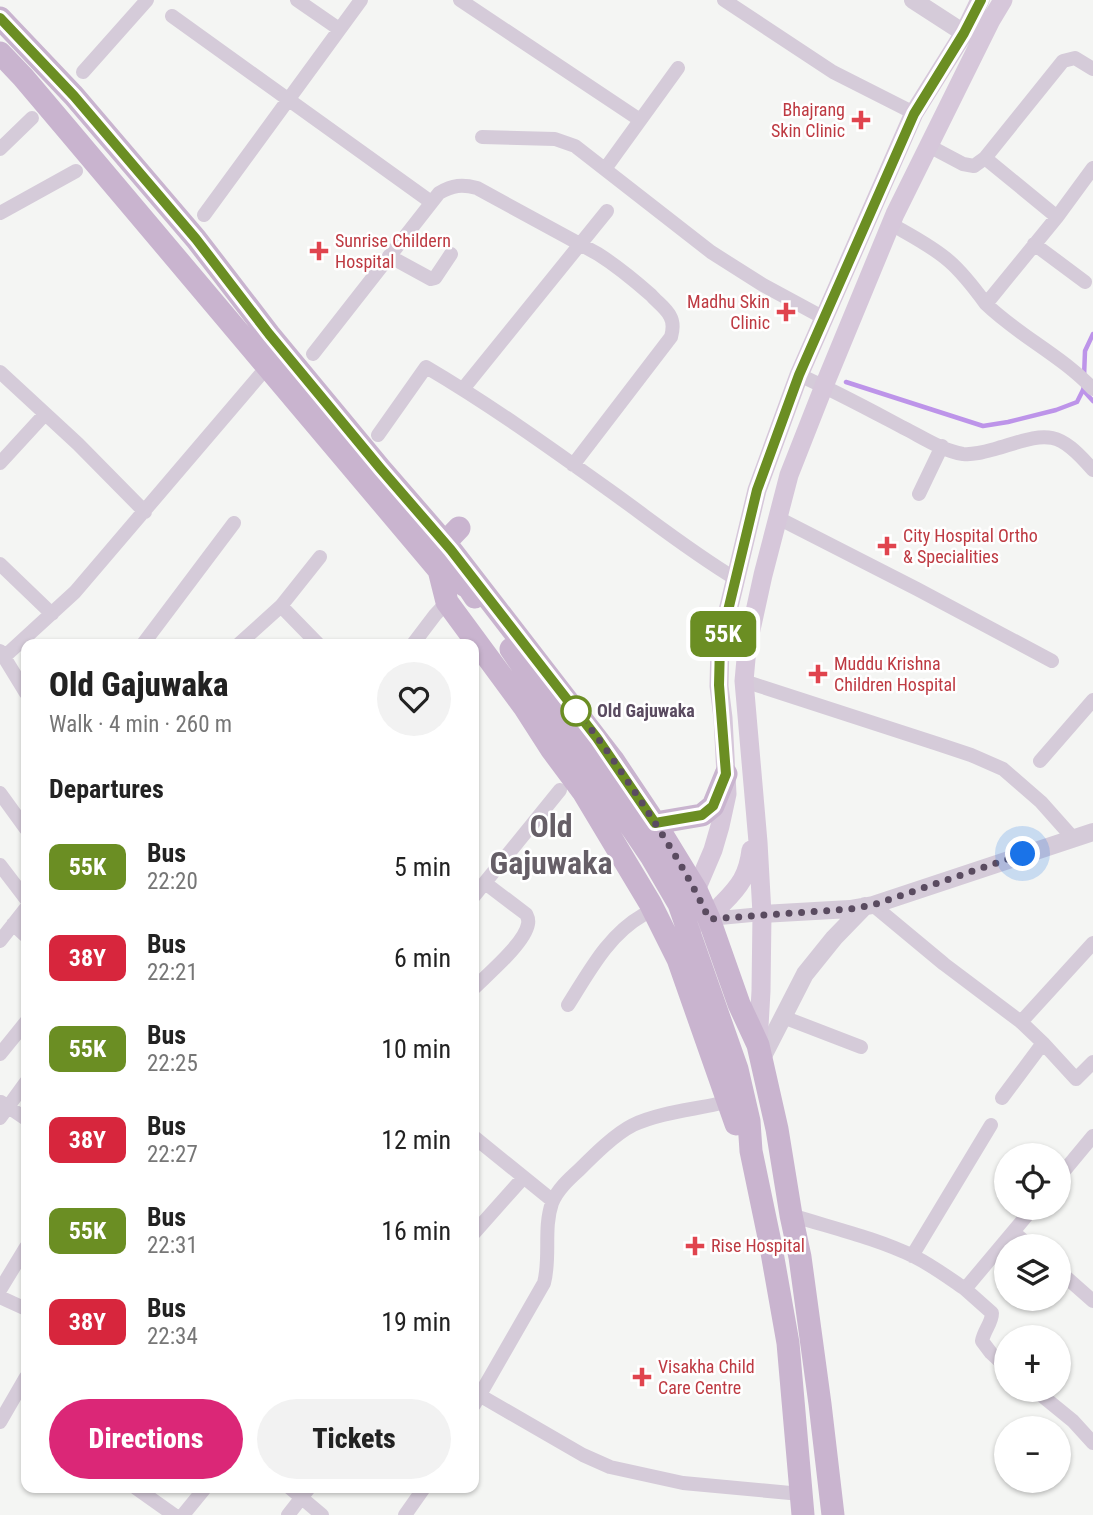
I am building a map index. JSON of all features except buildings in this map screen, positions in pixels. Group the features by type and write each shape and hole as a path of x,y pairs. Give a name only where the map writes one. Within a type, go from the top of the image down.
{"main road":[{"path":"687,897 709,860 727,794 719,685 720,644 757,490 799,375 914,114 981,0"},
{"path":"760,1053 762,914 744,681 747,648 763,575 789,475 891,224 1003,0"},
{"path":"0,18 74,96 196,239 269,334 589,727 655,823 687,897 687,926 737,1069 749,1121 751,1152 788,1343 802,1505"},
{"path":"0,53 59,118 267,367 443,550 651,856 709,919 760,1053 777,1129 800,1257 832,1515"},
{"path":"443,550 447,602 474,639"},
{"path":"479,645 584,793 650,903 678,959 736,1124 751,1152"},
{"path":"655,823 702,815 713,806 726,774"},
{"path":"687,926 709,919 741,884 750,859 755,818"},
{"path":"718,1014 741,1008"}],"street":[{"path":"83,72 147,0"},
{"path":"297,0 339,29"},
{"path":"204,215 361,0"},
{"path":"460,0 640,120"},
{"path":"724,0 833,72 914,114"},
{"path":"913,0 964,33"},
{"path":"172,16 431,202"},
{"path":"929,146 963,164 974,166 985,158 1063,61 1074,58 1093,69"},
{"path":"605,169 678,68"},
{"path":"0,149 32,118"},
{"path":"482,137 555,139 575,146 711,252 763,285 824,318"},
{"path":"985,158 1057,217"},
{"path":"986,304 1093,168"},
{"path":"0,213 76,171"},
{"path":"313,354 439,193 451,186 464,184 477,188 614,264 665,309 671,318 671,337 663,349 573,465"},
{"path":"464,389 607,211"},
{"path":"891,224 949,261 986,304 1013,328 1091,387"},
{"path":"1034,244 1085,282"},
{"path":"389,256 431,279 435,278 451,254"},
{"path":"21,685 2,654 52,614 97,567 267,367"},
{"path":"378,435 426,367 464,389 703,559 736,579"},
{"path":"0,372 78,444 145,512"},
{"path":"799,375 962,454 980,453 1026,440 1054,437 1078,452 1093,470"},
{"path":"0,463 45,414"},
{"path":"919,494 942,446"},
{"path":"778,518 1052,661"},
{"path":"147,639 234,523"},
{"path":"245,639 281,606 320,557"},
{"path":"0,564 52,614"},
{"path":"417,639 447,602"},
{"path":"281,606 313,639"},
{"path":"744,681 971,755 1003,769 1041,802 1073,838"},
{"path":"1040,761 1093,700"},
{"path":"479,890 560,790"},
{"path":"0,793 21,822"},
{"path":"709,919 850,909 869,905 1093,832"},
{"path":"0,865 21,892"},
{"path":"479,983 516,945 529,920 521,909 485,883"},
{"path":"760,1053 805,975 834,937 869,905"},
{"path":"869,905 1021,1022 1076,1079 1093,1062"},
{"path":"0,941 21,914"},
{"path":"568,1005 612,939 643,915"},
{"path":"13,924 21,931"},
{"path":"1021,1022 1093,943"},
{"path":"783,1017 861,1047"},
{"path":"1,1049 21,1027"},
{"path":"1002,1098 1043,1043"},
{"path":"21,1088 3,1109 21,1117"},
{"path":"479,1392 537,1299 544,1283 548,1270 548,1224 553,1201 565,1184 590,1159 632,1126 650,1119 717,1104"},
{"path":"912,1256 991,1125"},
{"path":"1071,1163 1093,1136"},
{"path":"479,1142 553,1201"},
{"path":"479,1227 523,1178"},
{"path":"791,1215 912,1256 965,1289 992,1312 992,1319 982,1341 994,1356"},
{"path":"965,1289 1023,1220"},
{"path":"0,1290 21,1255"},
{"path":"1071,1282 1093,1301"},
{"path":"0,1297 21,1307"},
{"path":"479,1399 610,1467 802,1505"},
{"path":"1050,1402 1073,1421 1093,1443"},
{"path":"0,1422 20,1403"},
{"path":"143,1493 174,1515"},
{"path":"183,1515 201,1493"},
{"path":"288,1515 304,1493"},
{"path":"306,1493 322,1515"},
{"path":"405,1515 420,1493"}],"waterway":[{"path":"1084,377 1085,351 1093,334"},
{"path":"846,382 983,426 1056,410 1077,402 1084,386"},
{"path":"1083,390 1093,401"}],"bus line":[{"name":"55K","path":"0,18 74,96 196,239 269,334 451,550 597,738 655,823 702,815 713,806 726,774 719,685 720,644 757,490 799,375 914,114 981,0"}],"place":[{"name":"Bhajrang Skin Clinic","path":"861,120"},
{"name":"Sunrise Childern Hospital","path":"319,251"},
{"name":"Madhu Skin Clinic","path":"786,312"},
{"name":"City Hospital Ortho & Specialities","path":"887,546"},
{"name":"Muddu Krishna Children Hospital","path":"818,674"},
{"name":"Old Gajuwaka","path":"576,711"},
{"name":"Rise Hospital","path":"695,1246"},
{"name":"Visakha Child Care Centre","path":"642,1377"}],"district":[{"name":"Old Gajuwaka","path":"551,844"}],"route":[{"path":"576,711 655,823 696,890 709,919 873,905 1023,854"}]}
